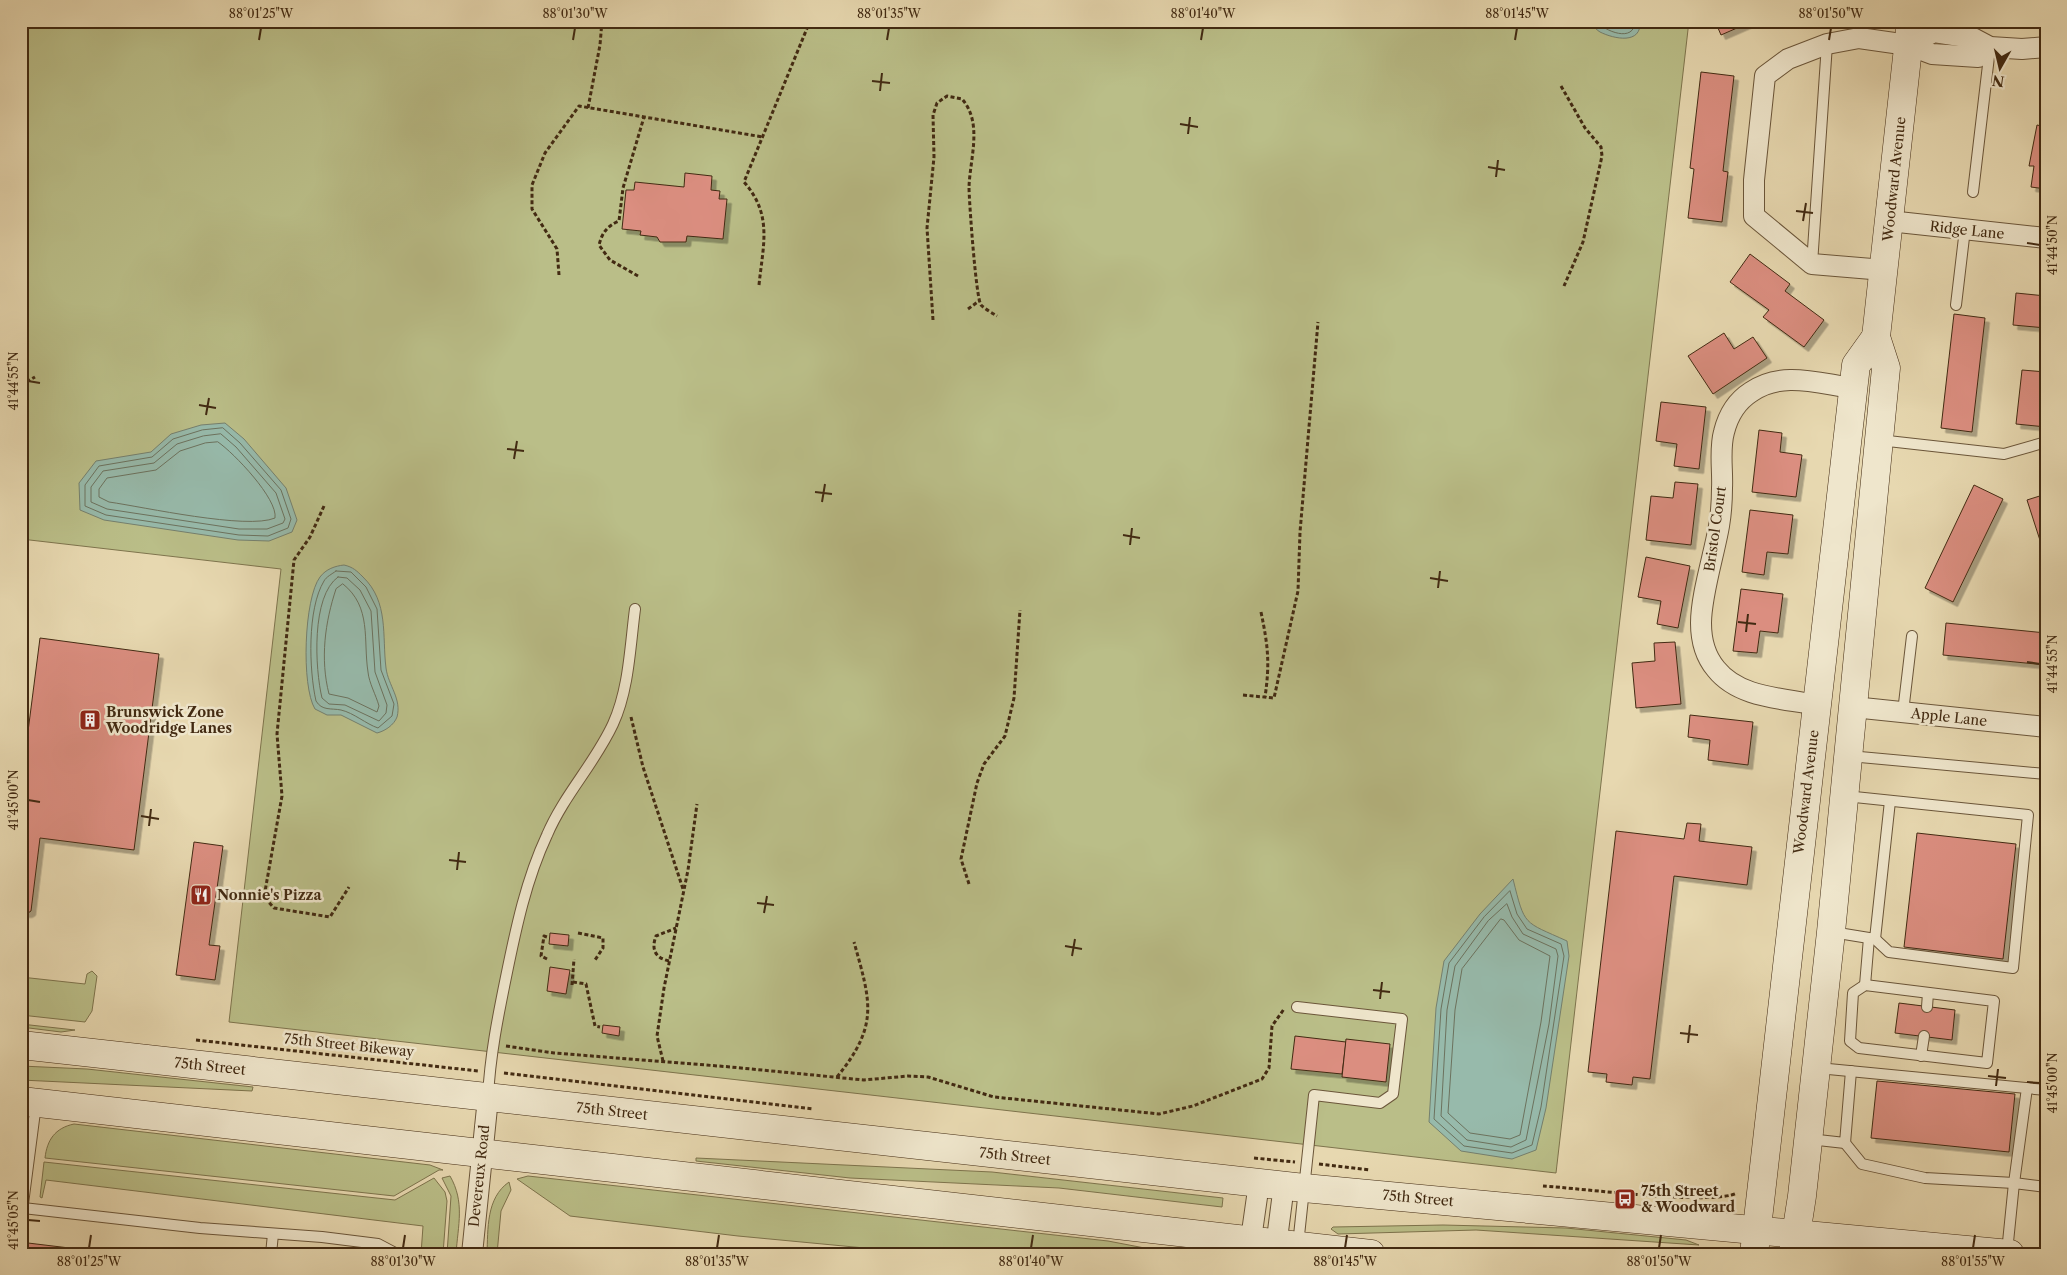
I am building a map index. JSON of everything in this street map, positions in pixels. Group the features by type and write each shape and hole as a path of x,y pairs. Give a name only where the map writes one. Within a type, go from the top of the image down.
{"main road":[{"name":"Woodward Avenue","path":"1795,1243 1831,932 1886,368 1876,337 1910,33"},
{"name":"Woodward Avenue","path":"1755,1242 1856,365 1876,337"},
{"name":"75th Street","path":"21,1045 1282,1185 1755,1242 2008,1254"},
{"path":"29,1102 1270,1248 1371,1254"}],"street":[{"path":"1884,270 1812,264 1754,216 1754,180 1765,76 1788,58 1827,44 1859,38 1910,33 1932,54 1978,57 1990,47 2022,49 2046,47"},
{"name":"Ridge Lane","path":"1889,221 2046,238"},
{"name":"Bristol Court","path":"1816,705 1750,692 1728,681 1716,669 1707,654 1702,638 1701,621 1719,525 1723,433 1729,417 1738,403 1751,392 1766,384 1782,380 1800,380 1854,388"},
{"name":"Apple Lane","path":"1852,706 2046,727"},
{"name":"Devereux Road","path":"472,1254 488,1098"},
{"path":"1270,1248 1282,1185"}],"lane":[{"path":"1812,264 1827,44"},
{"path":"1973,192 1990,47"},
{"path":"1956,305 1965,230"},
{"path":"1878,440 2004,454 2046,442"},
{"path":"488,1098 489,1072 518,920 537,858 554,821 593,761 613,725 622,698 635,609"},
{"path":"1903,712 1912,636"},
{"path":"1848,756 2046,774"},
{"path":"1831,932 1872,938 1889,952 2013,968 2028,815 1845,796"},
{"path":"1865,985 1890,802"},
{"path":"1865,985 1928,993 1994,1001 1987,1062 1859,1048 1850,1041 1853,993 1865,985"},
{"path":"1927,1007 1928,993"},
{"path":"1282,1185 1314,1095 1380,1103 1393,1094 1402,1019 1297,1007"},
{"path":"1921,1056 1924,1036"},
{"path":"1816,1068 2046,1090"},
{"path":"1851,1071 1845,1143 1862,1164 1925,1178 2014,1183 2046,1187"},
{"path":"2008,1254 2014,1183 2027,1088"},
{"path":"21,1219 29,1102"},
{"path":"1808,1139 1845,1143"},
{"path":"23,1208 200,1228 322,1237 371,1243 398,1254"},
{"path":"271,1254 273,1234"}],"path":[{"path":"588,108 600,45 602,21"},
{"path":"760,285 765,222 756,195 744,182 810,21"},
{"path":"1561,86 1585,128 1601,147 1602,156 1583,242 1564,286"},
{"path":"933,320 927,228 934,157 933,115 937,103 947,96 962,99 972,112 974,124 969,188 975,283 981,304 997,316"},
{"path":"559,275 557,249 532,210 532,185 545,153 579,106 762,136"},
{"path":"638,276 610,260 599,245 602,234 612,224 619,221 624,188 644,117"},
{"path":"968,309 980,301"},
{"path":"1243,695 1274,698 1298,591 1300,532 1318,322"},
{"path":"21,385 35,376"},
{"path":"324,506 310,537 294,560 277,734 282,796 264,897 274,908 330,917 349,887"},
{"path":"969,884 961,859 984,764 1005,736 1014,698 1020,610"},
{"path":"1261,612 1269,649 1265,697"},
{"path":"622,698 631,716 644,767 683,889"},
{"path":"663,1061 657,1036 697,804"},
{"path":"669,961 658,956 654,950 654,942 656,936 676,928"},
{"path":"578,933 603,938 603,948 595,960"},
{"path":"547,958 541,956 544,936 548,937"},
{"path":"836,1078 852,1058 865,1032 868,1012 867,990 854,942"},
{"path":"574,959 573,984 586,984 596,1026 600,1027"},
{"path":"494,1044 554,1053 663,1061 836,1078 864,1080 928,1077 994,1096 1159,1114 1193,1106 1262,1079 1269,1068 1272,1026 1282,1009 1297,1007"},
{"name":"75th Street Bikeway","path":"223,1043 472,1070"},
{"path":"1566,1187 1668,1196 1707,1197 1737,1194 1738,1188"}],"green space":[{"path":"21,21 1689,21 1556,1173 229,1022 281,569 21,539"},
{"path":"92,971 97,976 92,1011 85,1022 21,1015 21,977 85,984 87,974"},
{"path":"21,1024 75,1030 61,1032 21,1027"},
{"path":"21,1066 87,1069 253,1087 252,1091 21,1080"},
{"path":"74,1124 430,1165 443,1170 439,1170 394,1196 45,1158 53,1136 62,1128"},
{"path":"696,1158 992,1172 1223,1198 1222,1207 1059,1188 850,1178 696,1161"},
{"path":"44,1162 395,1200 434,1178 445,1192 447,1201 443,1254 421,1254 423,1226 46,1180 42,1198 40,1197"},
{"path":"450,1176 458,1195 459,1204 456,1254 447,1254 451,1196 442,1178"},
{"path":"528,1176 1108,1241 1176,1254 928,1254 738,1236 570,1216 517,1179"},
{"path":"509,1182 511,1190 501,1211 497,1254 487,1254 488,1224 492,1205 501,1189"},
{"path":"1443,1225 1566,1228 1686,1240 1699,1245 1476,1230 1338,1234 1331,1229 1333,1227"}],"water":[{"path":"1589,21 1640,21 1637,34 1632,37 1619,38 1600,32"},
{"path":"225,423 244,439 286,488 297,520 292,532 269,541 238,540 104,520 80,510 79,483 96,461 151,452 171,434 201,425"},
{"path":"344,565 357,571 363,577 377,597 381,608 387,674 398,704 398,710 396,720 386,729 377,733 341,715 327,715 315,709 311,698 306,663 310,603 322,574 331,568"},
{"path":"1513,879 1520,906 1528,920 1542,930 1567,941 1569,956 1546,1108 1536,1150 1512,1159 1461,1151 1429,1122 1436,1008 1444,961 1480,914"}],"building":[{"path":"1715,21 1753,21 1721,35"},
{"path":"1701,72 1734,76 1723,171 1728,172 1722,222 1688,218 1694,169 1690,168"},
{"path":"2037,125 2046,127 2046,189 2031,187 2034,166 2029,166"},
{"path":"685,173 712,176 711,190 720,191 719,199 727,199 723,239 687,236 686,242 660,242 657,237 640,235 641,231 622,229 626,190 634,190 635,182 684,187"},
{"path":"1750,254 1790,284 1785,291 1824,320 1804,347 1763,317 1769,310 1730,282"},
{"path":"2016,293 2046,296 2046,328 2013,325"},
{"path":"1954,314 1985,318 1972,432 1941,428"},
{"path":"1724,333 1734,349 1753,337 1767,358 1713,394 1688,356"},
{"path":"2022,370 2046,372 2046,427 2016,424"},
{"path":"1661,402 1706,407 1699,469 1674,466 1677,444 1656,441"},
{"path":"1759,430 1782,433 1780,452 1802,455 1796,497 1752,492"},
{"path":"1675,482 1698,484 1691,545 1646,540 1651,496 1673,498"},
{"path":"1974,485 2003,499 1953,602 1925,588"},
{"path":"2046,494 2046,559 2027,500"},
{"path":"1750,510 1793,515 1788,554 1767,552 1764,575 1742,572"},
{"path":"1646,557 1690,566 1678,628 1657,624 1661,601 1638,597"},
{"path":"1741,589 1783,594 1778,633 1760,631 1757,653 1733,651"},
{"path":"1946,623 2046,633 2046,665 1943,655"},
{"name":"Brunswick Zone Woodridge Lanes","path":"40,638 159,654 134,850 40,838 31,911 21,913 21,786"},
{"path":"1675,642 1681,704 1636,708 1632,663 1655,661 1654,643"},
{"path":"1690,715 1753,722 1748,765 1708,760 1710,740 1688,737"},
{"path":"1687,823 1701,824 1699,841 1752,847 1747,885 1674,876 1650,1079 1633,1077 1632,1085 1606,1082 1607,1074 1588,1072 1616,831 1684,839"},
{"path":"1917,833 2016,844 2003,959 1904,947"},
{"name":"Nonnie's Pizza","path":"194,842 223,846 209,945 220,946 215,980 176,975"},
{"path":"550,933 569,935 568,946 549,944"},
{"path":"550,967 570,970 566,994 547,991"},
{"path":"1899,1003 1955,1010 1952,1040 1895,1033"},
{"path":"603,1025 620,1027 619,1036 602,1033"},
{"path":"1295,1036 1346,1042 1342,1074 1291,1069"},
{"path":"1346,1039 1390,1044 1386,1082 1342,1077"},
{"path":"1877,1081 2015,1094 2009,1152 1871,1138"},
{"path":"28,1243 119,1254 26,1254"}],"place":[{"name":"Brunswick Zone Woodridge Lanes","path":"90,720"},
{"name":"Nonnie's Pizza","path":"201,895"},
{"name":"75th Street & Woodward","path":"1625,1199"}]}
